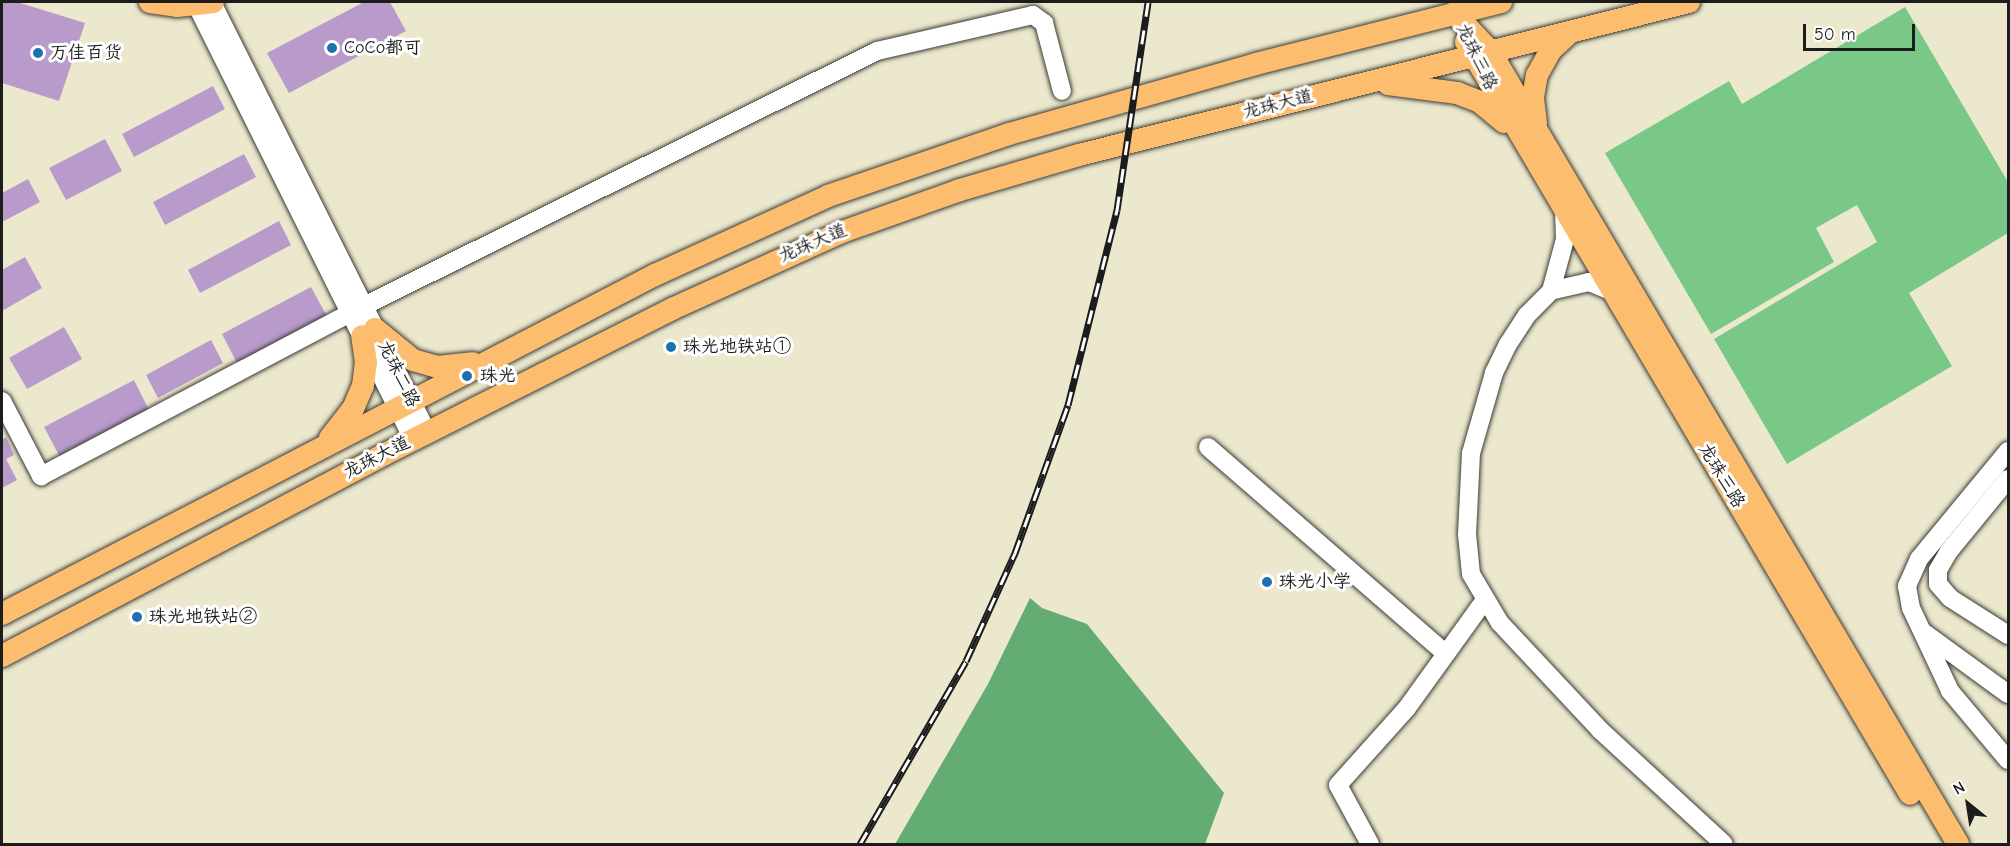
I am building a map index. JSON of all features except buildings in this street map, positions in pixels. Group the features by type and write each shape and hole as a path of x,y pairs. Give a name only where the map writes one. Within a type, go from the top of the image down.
{"main road":[{"path":"150,2 205,2"},
{"name":"龙珠大道","path":"2,614 489,360 712,247 888,174 1009,134 1256,64 1501,2"},
{"name":"龙珠大道","path":"2,656 420,436 728,281 901,210 1079,154 1689,2"},
{"name":"龙珠三路","path":"1454,13 1481,54 1958,844"},
{"path":"1532,139 1535,82 1551,50 1574,30"},
{"path":"1362,83 1405,84 1457,93 1480,102 1532,139"},
{"name":"龙珠三路","path":"1532,139 1564,214 1940,844"},
{"path":"313,452 336,432 357,401 366,363 369,332 413,360 437,367 489,360"}],"street":[{"name":"龙珠二路","path":"205,2 404,404 422,422 420,436"},
{"path":"2,401 42,476 357,310 877,51 1033,15 1044,23 1062,91"},
{"path":"1564,214 1565,239 1551,291 1527,315 1508,344 1494,373 1472,453 1467,534 1472,574 1500,623 1600,730 1724,844"},
{"path":"1551,291 1588,282 1611,291"},
{"path":"1208,447 1446,654"},
{"path":"2008,451 1911,572 1907,593 1921,631 1957,701 2008,760"},
{"path":"2008,479 1949,550 1938,570 1938,584 1950,598 2008,635"},
{"path":"1370,844 1338,785 1407,708 1485,600"},
{"path":"1921,631 2008,693"}],"green space":[{"path":"1905,7 2008,182 2008,233 1909,293 1952,366 1787,464 1714,339 1877,242 1857,205 1816,228 1834,262 1711,334 1605,153 1729,81 1742,104"},
{"path":"1030,598 1042,608 1087,624 1224,793 1205,844 895,844 988,684"}],"railway":[{"path":"860,844 966,661 1015,553 1068,405 1117,210 1148,2"}],"place":[{"name":"CoCo都可","path":"332,48"},
{"name":"万佳百货","path":"38,53"},
{"name":"珠光地铁站①","path":"671,347"},
{"name":"珠光","path":"467,376"},
{"name":"珠光小学","path":"1267,582"},
{"name":"珠光地铁站②","path":"137,617"}]}
